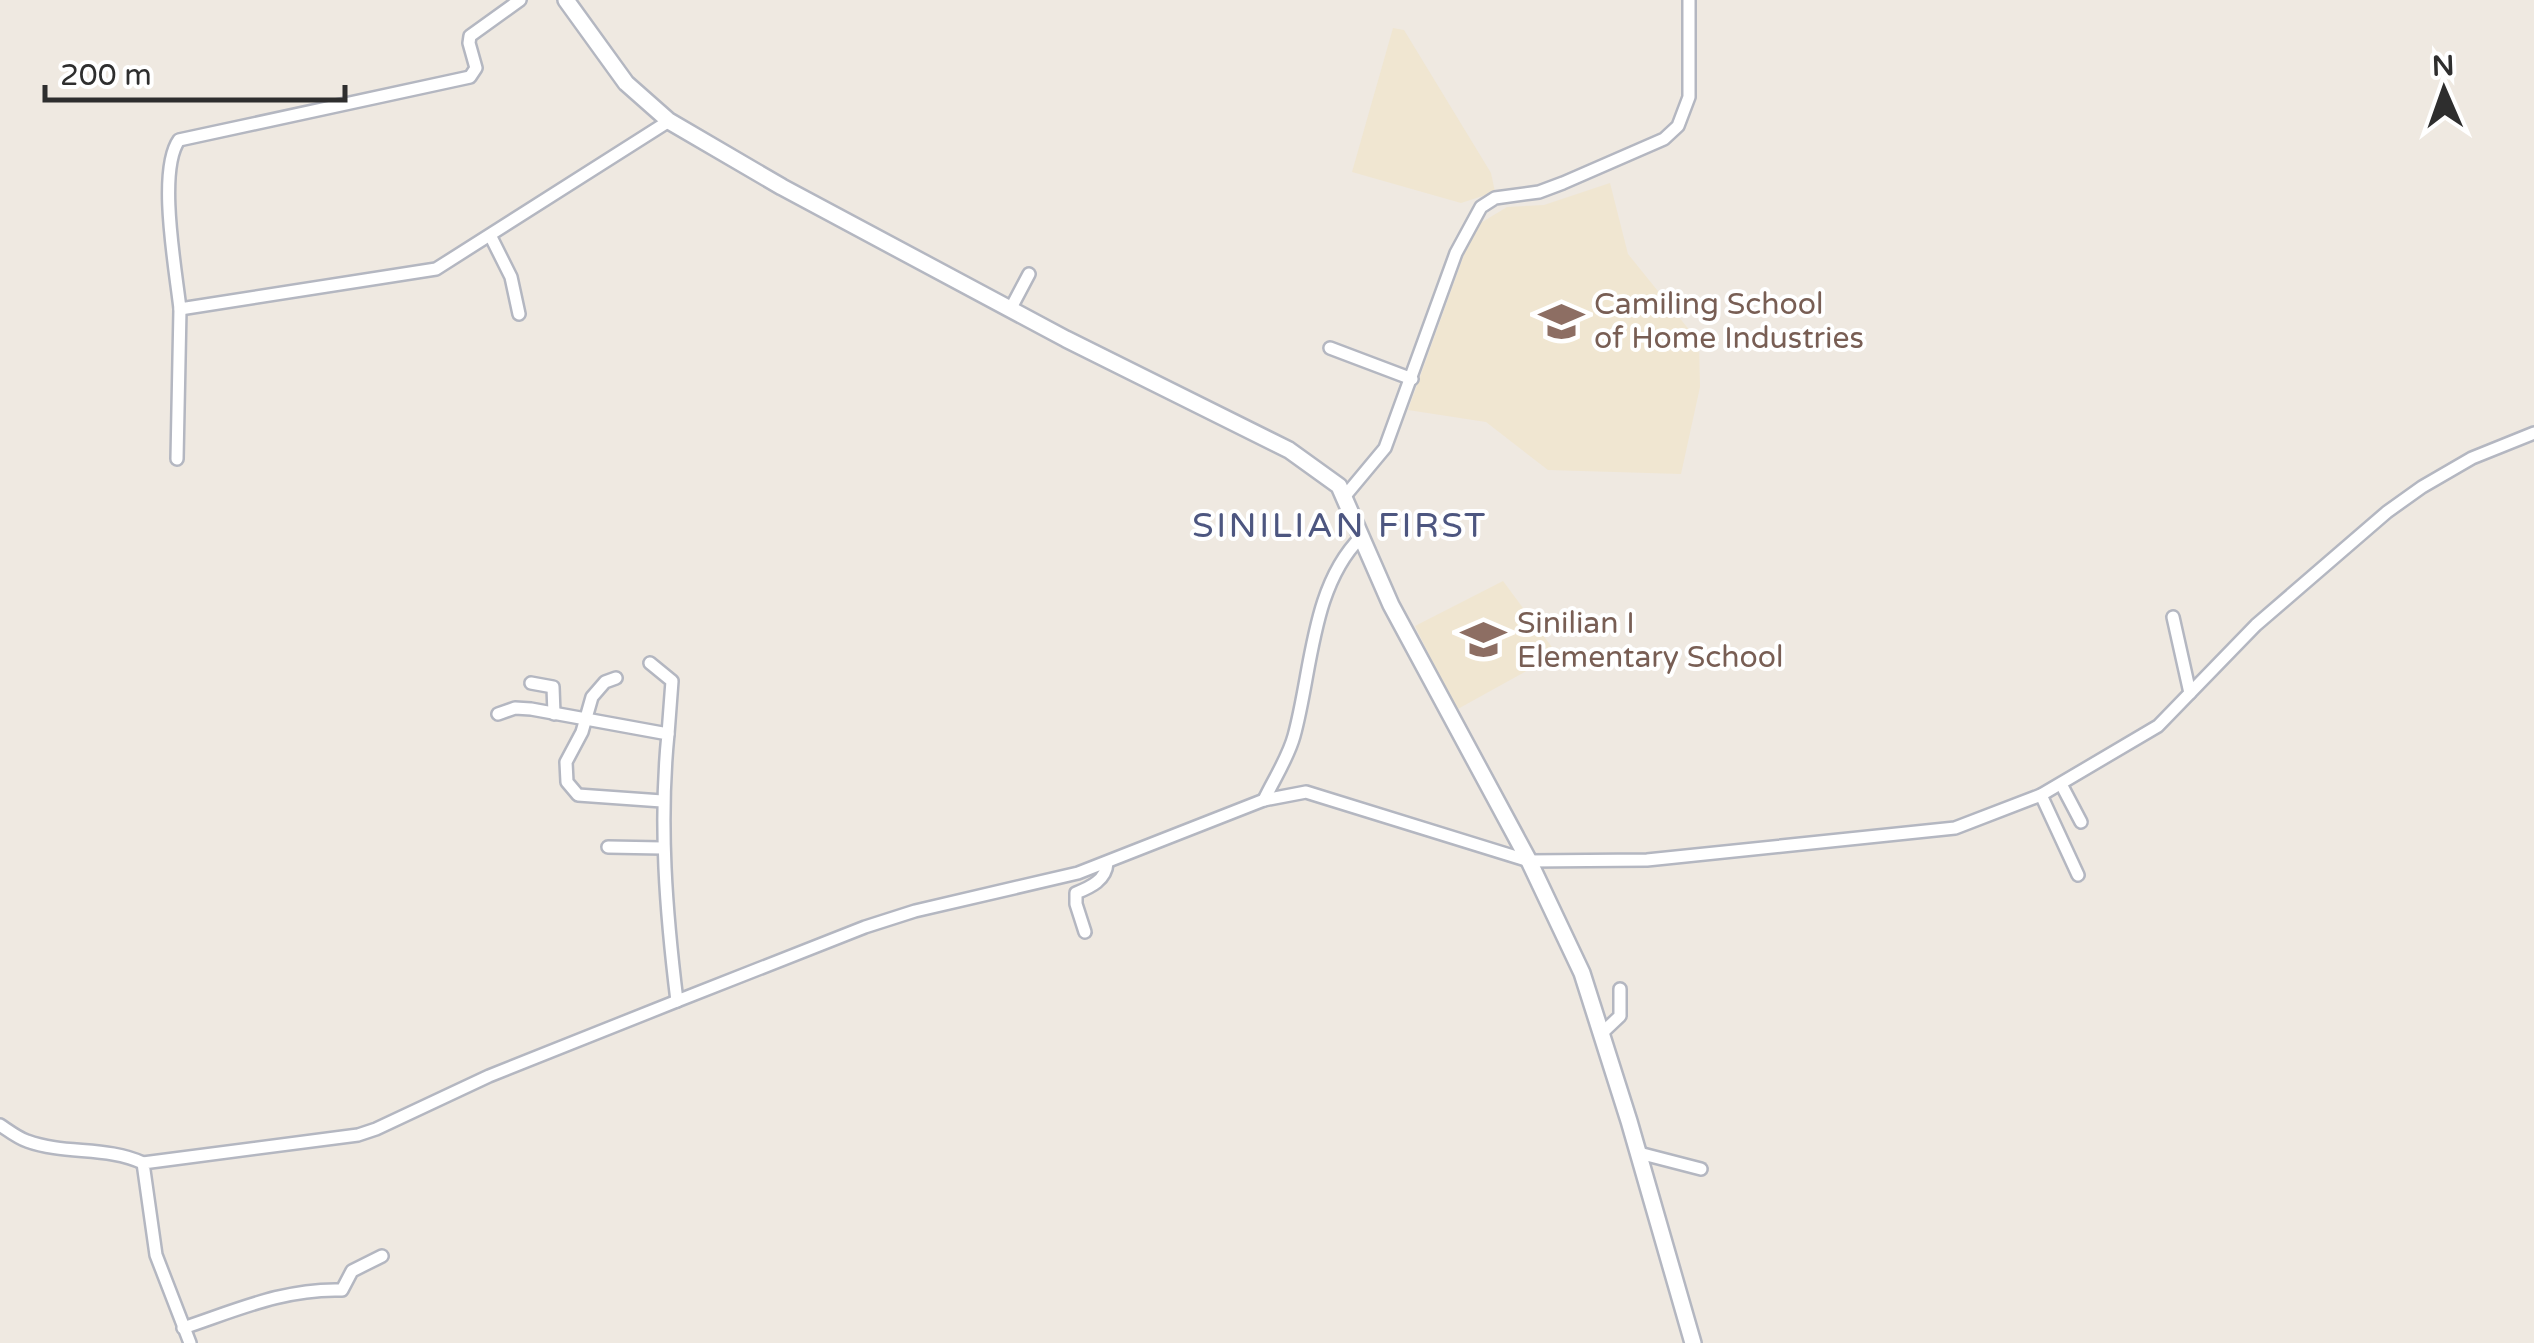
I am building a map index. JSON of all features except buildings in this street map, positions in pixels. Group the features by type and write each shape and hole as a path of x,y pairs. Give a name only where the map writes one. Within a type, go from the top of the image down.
{"street":[{"path":"177,459 180,310 169,197 173,150 179,140 470,77 476,68 468,43 470,36 520,0"},
{"path":"566,0 626,83 668,121 782,187 1154,385 1289,450 1328,476 1345,496 1391,605 1529,862 1582,973 1694,1343"},
{"path":"1345,496 1385,448 1456,253 1480,207 1495,198 1539,192 1564,183 1664,138 1678,126 1689,97 1689,0"},
{"path":"180,310 428,271 452,262 668,121"},
{"path":"490,237 511,277 518,314"},
{"path":"1011,308 1029,274"},
{"path":"1330,348 1412,379"},
{"path":"0,1125 29,1142 124,1154 143,1163 358,1134 488,1076 898,916 1078,873 1264,800 1306,792 1529,862 1647,860 1955,828 2041,795 2158,726 2256,625 2386,512 2472,458 2534,433"},
{"path":"1264,800 1294,735 1315,637 1338,567 1360,537"},
{"path":"2173,617 2190,693"},
{"path":"650,663 672,681 662,848 677,1001"},
{"path":"616,678 605,682 592,697 564,768 567,782 574,792 588,797 662,801"},
{"path":"531,683 553,687 554,714"},
{"path":"498,714 522,708 668,734"},
{"path":"2060,784 2081,822"},
{"path":"2041,795 2078,875"},
{"path":"608,847 662,848"},
{"path":"1085,932 1076,894 1106,874 1107,863"},
{"path":"1601,1034 1620,1016 1620,989"},
{"path":"1639,1153 1701,1169"},
{"path":"143,1163 153,1242 190,1343"},
{"path":"184,1328 292,1292 315,1288 342,1290 352,1271 382,1256"}],"shaded area":[{"path":"1393,28 1404,30 1491,173 1495,192 1461,203 1352,172"},
{"name":"Camiling School of Home Industries","path":"1610,183 1628,254 1699,342 1700,387 1681,474 1548,470 1486,422 1408,410 1474,227 1507,207 1544,205"},
{"name":"Sinilian I Elementary School","path":"1503,581 1557,654 1456,710 1415,626"}],"place":[{"name":"Camiling School of Home Industries","path":"1561,321"},
{"name":"Sinilian I Elementary School","path":"1484,640"}],"district":[{"name":"SINILIAN FIRST","path":"1340,526"}]}
